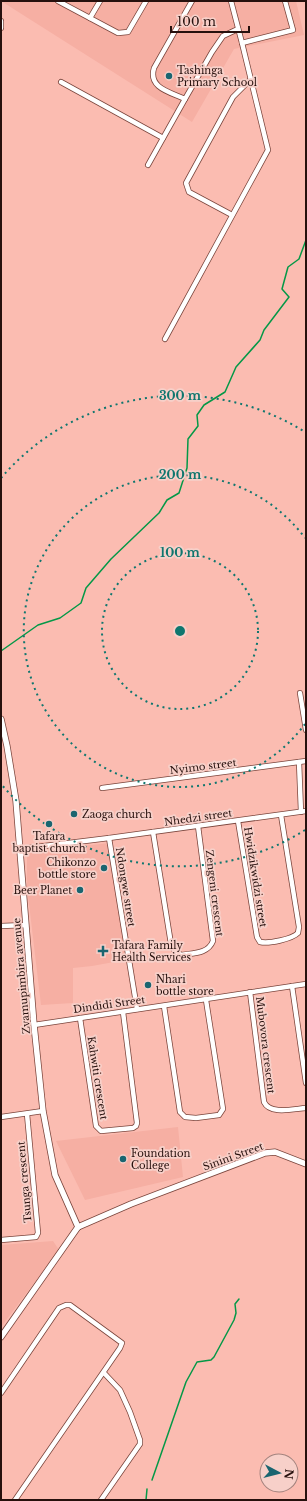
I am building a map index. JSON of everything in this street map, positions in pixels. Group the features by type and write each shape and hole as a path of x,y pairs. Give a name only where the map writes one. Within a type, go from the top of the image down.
{"street":[{"path":"58,1 118,33 128,32 146,1"},
{"path":"90,18 100,1"},
{"path":"185,99 163,89 154,83 152,77 154,68 192,1"},
{"path":"165,339 268,150 231,1"},
{"path":"242,43 293,30 286,1"},
{"path":"1,21 1,28"},
{"path":"148,165 212,52 223,36 238,29"},
{"path":"232,215 189,192 186,183 233,97 251,79"},
{"path":"61,82 163,138"},
{"path":"300,693 306,730"},
{"name":"Zvamupimbira avenue","path":"1,719 12,770 43,1111 55,1175 78,1227"},
{"name":"Nyimo street","path":"102,788 306,761"},
{"path":"299,762 304,811"},
{"name":"Nhedzi street","path":"20,849 304,811"},
{"name":"Hwidzikwidzi street","path":"238,821 257,937 260,942 266,943 295,937 298,933 299,927 281,815"},
{"name":"Zengeni crescent","path":"153,832 171,944 174,950 181,955 207,950 213,941 198,826"},
{"name":"Ndongwe street","path":"109,838 137,1009"},
{"path":"1,926 26,925"},
{"name":"Dindidi Street","path":"34,1025 306,984"},
{"path":"292,986 306,1083"},
{"name":"Mubovora crescent","path":"250,992 264,1102 269,1108 281,1110 306,1108"},
{"path":"164,1006 180,1112 182,1115 189,1118 216,1116 221,1114 223,1109 206,1000"},
{"name":"Kahwiti crescent","path":"80,1018 96,1126 101,1131 133,1128 137,1123 123,1012"},
{"path":"1,1117 43,1111"},
{"name":"Tsunga crescent","path":"1,1240 36,1237 38,1233 27,1114"},
{"name":"Sinini Street","path":"78,1227 131,1204 265,1153 275,1152 306,1164"},
{"path":"1,1336 78,1227"},
{"path":"1,1393 59,1308 70,1305 121,1341 120,1348 104,1373 15,1500"},
{"path":"101,1500 140,1444 130,1412 120,1390 104,1373"}],"shaded area":[{"name":"Tashinga Primary School","path":"1,1 296,1 304,35 234,49 192,122"},
{"path":"109,843 125,960 73,968 73,1003 41,1005 27,887 27,852"},
{"name":"Foundation College","path":"178,1127 183,1177 85,1200 56,1141"},
{"path":"53,1241 59,1250 1,1327 1,1245"}],"waterway":[{"path":"1,651 38,625 60,618 81,603 86,588 111,559 159,513 167,500 179,493 187,468 188,439 198,426 197,415 204,405 225,392 236,367 260,340 264,330 289,297 282,289 288,267 299,259 306,240"},
{"path":"152,1480 186,1382 197,1362 211,1360 214,1357 234,1320 236,1313 235,1304 239,1299"},
{"path":"146,1500 147,1489"}],"place":[{"name":"Tashinga Primary School","path":"169,76"},
{"name":"Zaoga church","path":"74,814"},
{"name":"Tafara baptist church","path":"49,824"},
{"name":"Chikonzo bottle store","path":"104,868"},
{"name":"Beer Planet","path":"80,890"},
{"name":"Tafara Family Health Services","path":"103,951"},
{"name":"Nhari bottle store","path":"148,985"},
{"name":"Foundation College","path":"123,1159"}]}
